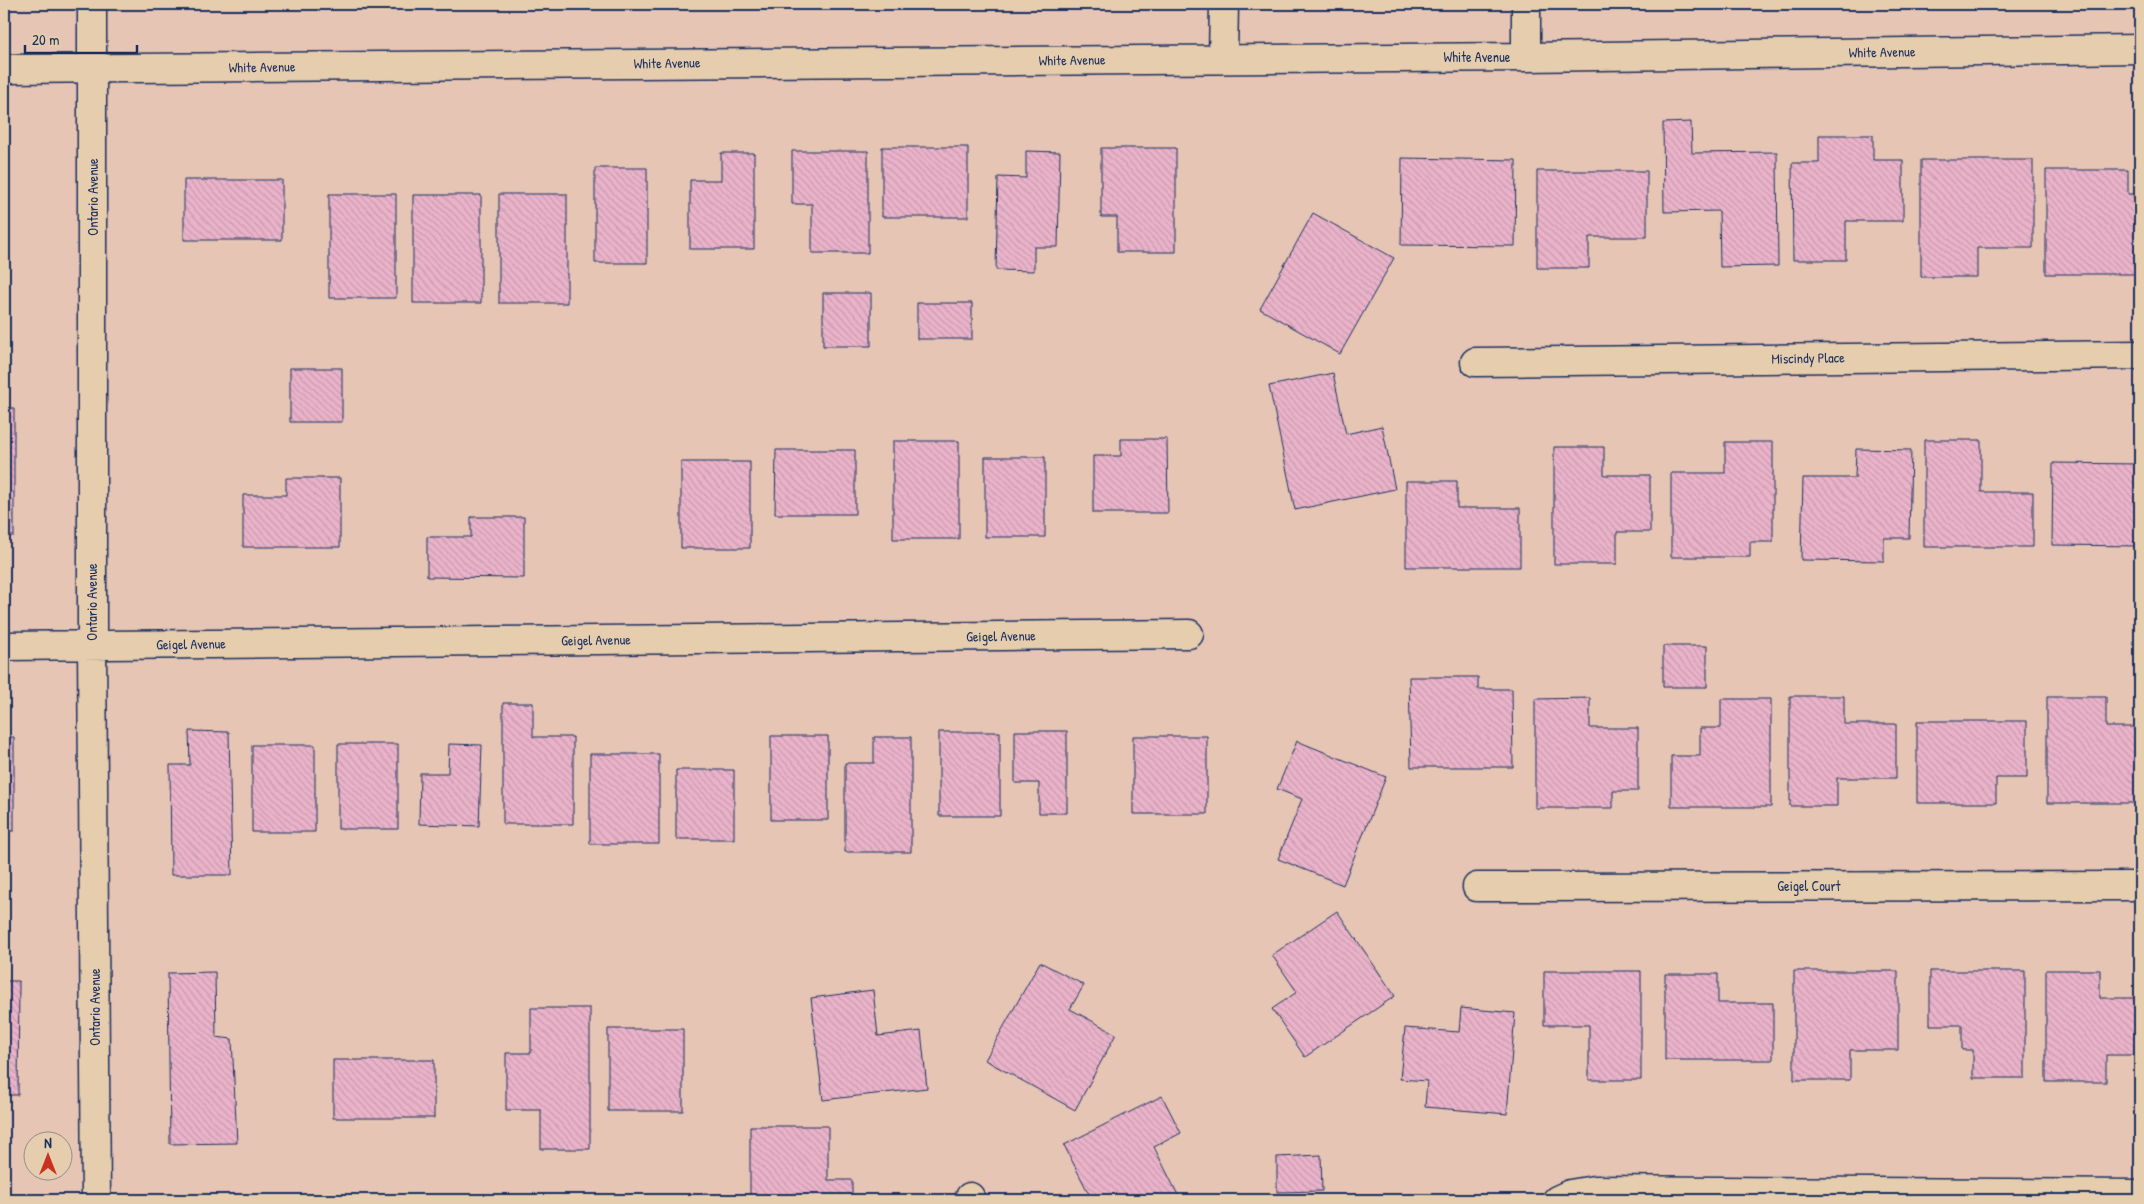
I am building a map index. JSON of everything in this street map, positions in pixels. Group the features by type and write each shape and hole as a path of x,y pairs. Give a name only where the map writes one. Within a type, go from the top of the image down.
{"street":[{"name":"Ontario Avenue","path":"92,4 92,646 96,1200"},
{"path":"1224,4 1224,58"},
{"path":"1526,4 1526,56"},
{"name":"White Avenue","path":"4,70 2140,49"},
{"name":"Miscindy Place","path":"1475,362 2140,354"},
{"name":"Geigel Avenue","path":"4,646 1189,634"},
{"name":"Geigel Court","path":"1477,887 2140,886"},
{"path":"1558,1200 1570,1194 1594,1190 2054,1197 2140,1194"}],"building":[{"path":"1691,122 1692,153 1777,152 1778,266 1720,267 1719,211 1664,212 1663,123"},
{"path":"1819,135 1873,135 1873,160 1903,160 1903,221 1846,221 1846,260 1793,260 1792,163 1819,163"},
{"path":"882,147 968,147 968,217 882,217"},
{"path":"1101,148 1176,148 1176,252 1117,252 1117,217 1101,217"},
{"path":"792,151 868,151 868,253 812,253 812,204 792,204"},
{"path":"1026,151 1060,152 1058,247 1034,247 1034,271 996,270 998,177 1026,178"},
{"path":"721,153 754,153 754,249 690,249 690,180 721,180"},
{"path":"1402,158 1516,160 1515,246 1401,245"},
{"path":"1921,160 2033,160 2033,248 1977,248 1977,277 1921,277"},
{"path":"4,166 8,166 8,312 4,312"},
{"path":"595,168 647,168 647,263 595,263"},
{"path":"2046,170 2128,170 2128,194 2140,194 2140,274 2046,274"},
{"path":"1537,171 1647,171 1647,237 1589,237 1589,268 1537,268"},
{"path":"184,180 282,180 282,240 184,240"},
{"path":"329,194 396,194 396,298 329,298"},
{"path":"499,194 567,194 567,303 499,303"},
{"path":"413,195 481,195 481,303 413,303"},
{"path":"1313,213 1394,258 1340,354 1260,309"},
{"path":"823,293 871,293 871,346 823,346"},
{"path":"917,303 972,303 972,339 917,339"},
{"path":"290,368 342,368 342,422 290,422"},
{"path":"1333,373 1346,434 1382,426 1395,489 1295,510 1269,386"},
{"path":"4,408 14,408 14,536 4,536"},
{"path":"1121,439 1167,439 1168,513 1093,513 1093,456 1121,456"},
{"path":"1924,440 1981,440 1981,492 2033,492 2033,547 1924,547"},
{"path":"893,441 959,441 959,539 893,539"},
{"path":"1725,442 1773,442 1773,542 1750,542 1750,557 1671,557 1671,473 1725,473"},
{"path":"1554,447 1604,447 1604,475 1650,475 1650,532 1617,532 1617,564 1554,564"},
{"path":"1856,449 1911,450 1909,538 1884,538 1884,561 1801,560 1803,478 1855,478"},
{"path":"776,450 855,450 855,514 775,514"},
{"path":"985,457 1045,457 1045,537 985,537"},
{"path":"681,462 750,462 750,548 681,548"},
{"path":"2053,463 2140,464 2140,546 2052,545"},
{"path":"286,478 340,478 340,547 243,547 243,495 286,495"},
{"path":"1406,481 1457,481 1457,508 1520,508 1520,567 1406,567"},
{"path":"471,517 524,517 524,578 427,577 427,537 471,537"},
{"path":"1663,646 1707,646 1707,687 1663,687"},
{"path":"1409,677 1478,677 1478,689 1512,689 1513,767 1411,767"},
{"path":"1790,696 1844,696 1844,724 1896,724 1896,778 1837,778 1837,806 1790,806"},
{"path":"2047,697 2106,697 2106,727 2140,727 2140,803 2047,803"},
{"path":"1590,698 1590,728 1638,728 1638,791 1613,791 1613,808 1535,808 1535,699"},
{"path":"1721,699 1771,699 1771,807 1671,807 1671,756 1700,756 1700,728 1721,728"},
{"path":"503,703 533,703 533,737 573,737 573,824 503,824"},
{"path":"1917,721 2027,721 2027,778 1996,778 1996,803 1917,803"},
{"path":"189,731 229,732 232,875 171,875 170,765 190,765"},
{"path":"1015,731 1067,731 1067,813 1039,813 1039,783 1015,783"},
{"path":"939,732 1000,732 1000,816 939,816"},
{"path":"771,736 828,736 828,820 771,820"},
{"path":"1133,736 1207,736 1207,814 1133,814"},
{"path":"4,737 14,737 14,831 4,831"},
{"path":"874,737 911,737 911,852 845,852 845,763 874,763"},
{"path":"1297,741 1386,777 1343,885 1278,859 1302,799 1277,789"},
{"path":"338,744 398,744 398,829 338,829"},
{"path":"449,744 482,745 479,826 419,824 420,773 448,773"},
{"path":"252,745 315,745 315,832 252,832"},
{"path":"590,754 659,754 659,844 590,844"},
{"path":"676,770 734,770 734,839 676,839"},
{"path":"1337,911 1395,996 1305,1057 1272,1009 1297,992 1272,955"},
{"path":"1040,962 1084,985 1070,1009 1116,1034 1075,1110 985,1060"},
{"path":"2046,970 2100,970 2100,998 2140,998 2140,1055 2106,1055 2106,1082 2046,1082"},
{"path":"1544,971 1641,971 1641,1080 1589,1080 1589,1025 1544,1025"},
{"path":"1794,971 1898,971 1898,1050 1850,1050 1850,1080 1794,1080"},
{"path":"1930,971 2025,971 2025,1078 1973,1078 1973,1050 1962,1050 1962,1025 1930,1025"},
{"path":"215,972 216,1037 232,1039 237,1143 170,1144 168,973"},
{"path":"1665,974 1718,974 1718,1003 1773,1003 1773,1060 1665,1060"},
{"path":"4,981 19,981 18,1095 4,1095"},
{"path":"873,990 878,1036 921,1031 927,1088 823,1100 811,998"},
{"path":"531,1008 590,1008 590,1149 541,1149 541,1110 506,1110 506,1053 531,1053"},
{"path":"1461,1008 1515,1013 1507,1114 1425,1107 1427,1081 1400,1079 1405,1028 1459,1032"},
{"path":"608,1029 683,1029 683,1111 608,1111"},
{"path":"333,1060 434,1060 434,1118 333,1118"},
{"path":"1162,1096 1181,1133 1154,1147 1180,1199 1092,1200 1064,1145"},
{"path":"750,1126 828,1126 828,1180 852,1180 852,1200 750,1200"},
{"path":"1321,1155 1322,1191 1277,1192 1277,1157"}]}
